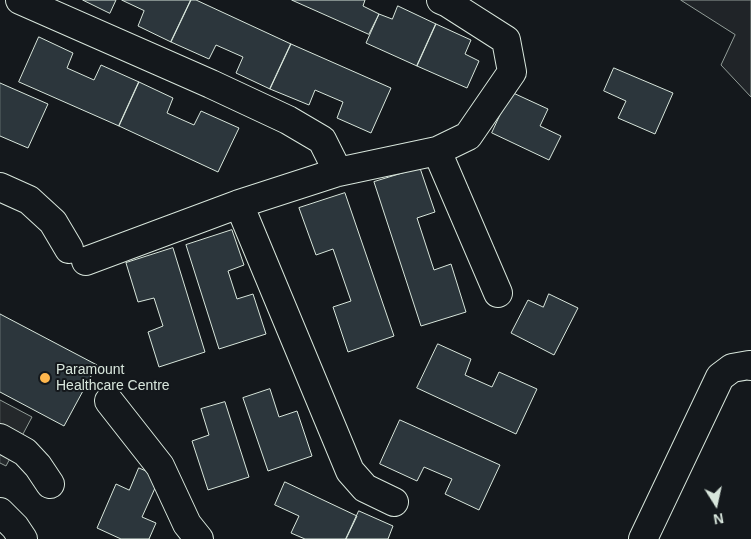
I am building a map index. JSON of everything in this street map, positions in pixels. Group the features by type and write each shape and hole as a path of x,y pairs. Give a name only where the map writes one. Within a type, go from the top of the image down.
{"street":[{"path":"20,0 288,120 322,140 338,172"},
{"path":"0,187 29,200 53,222 78,255 338,172 437,151 468,136 512,72 506,40 448,3 440,0"},
{"path":"437,151 498,293"},
{"path":"239,204 350,471 364,488 394,502"},
{"path":"643,539 720,377 732,368 751,366"},
{"path":"110,401 160,466 187,524 199,539"},
{"path":"0,438 25,452 38,466 50,484"},
{"path":"0,512 23,539"}],"shaded area":[{"path":"681,0 751,0 751,97 721,65 735,35"},
{"path":"0,400 32,417 6,466 0,463"}],"building":[{"path":"83,0 116,0 110,13"},
{"path":"122,0 191,0 171,42 138,26 144,11"},
{"path":"191,0 196,0 291,44 270,89 236,73 243,57 216,45 209,59 171,42"},
{"path":"292,0 365,0 363,6 379,14 369,34"},
{"path":"398,6 436,24 417,66 366,43 379,14 392,19"},
{"path":"436,24 471,40 465,54 479,61 467,88 417,66"},
{"path":"39,37 73,53 67,68 94,80 101,65 139,82 119,126 19,82"},
{"path":"291,44 391,88 371,133 337,118 343,102 315,90 309,105 270,89"},
{"path":"614,68 673,93 655,134 618,118 626,101 604,91"},
{"path":"139,82 173,98 167,113 194,125 201,111 239,128 218,172 119,126"},
{"path":"0,83 48,104 28,148 0,136"},
{"path":"511,92 548,109 540,126 561,136 549,160 492,133"},
{"path":"420,168 435,212 417,218 434,270 451,264 466,312 421,326 374,182"},
{"path":"345,193 394,336 348,352 333,307 351,301 333,249 316,255 299,208"},
{"path":"232,230 244,265 228,271 237,299 253,294 266,334 219,349 186,245"},
{"path":"173,248 205,352 159,367 148,332 163,326 154,298 138,302 126,263"},
{"path":"549,294 578,308 554,355 511,333 528,300 543,307"},
{"name":"Paramount Healthcare Centre","path":"0,314 97,365 64,426 0,392"},
{"path":"438,344 471,359 465,375 492,387 499,372 537,389 516,434 417,388"},
{"path":"270,389 279,417 297,411 312,456 268,471 243,398"},
{"path":"225,402 249,477 208,490 192,441 209,435 201,409"},
{"path":"400,420 500,465 479,510 445,494 452,479 424,467 417,481 380,464"},
{"path":"139,468 160,477 142,517 156,523 149,539 121,539 97,528 116,484 129,490"},
{"path":"285,482 357,516 346,539 305,539 291,533 299,516 275,505"},
{"path":"359,511 393,526 388,539 346,539"}],"place":[{"name":"Paramount Healthcare Centre","path":"45,378"}]}
